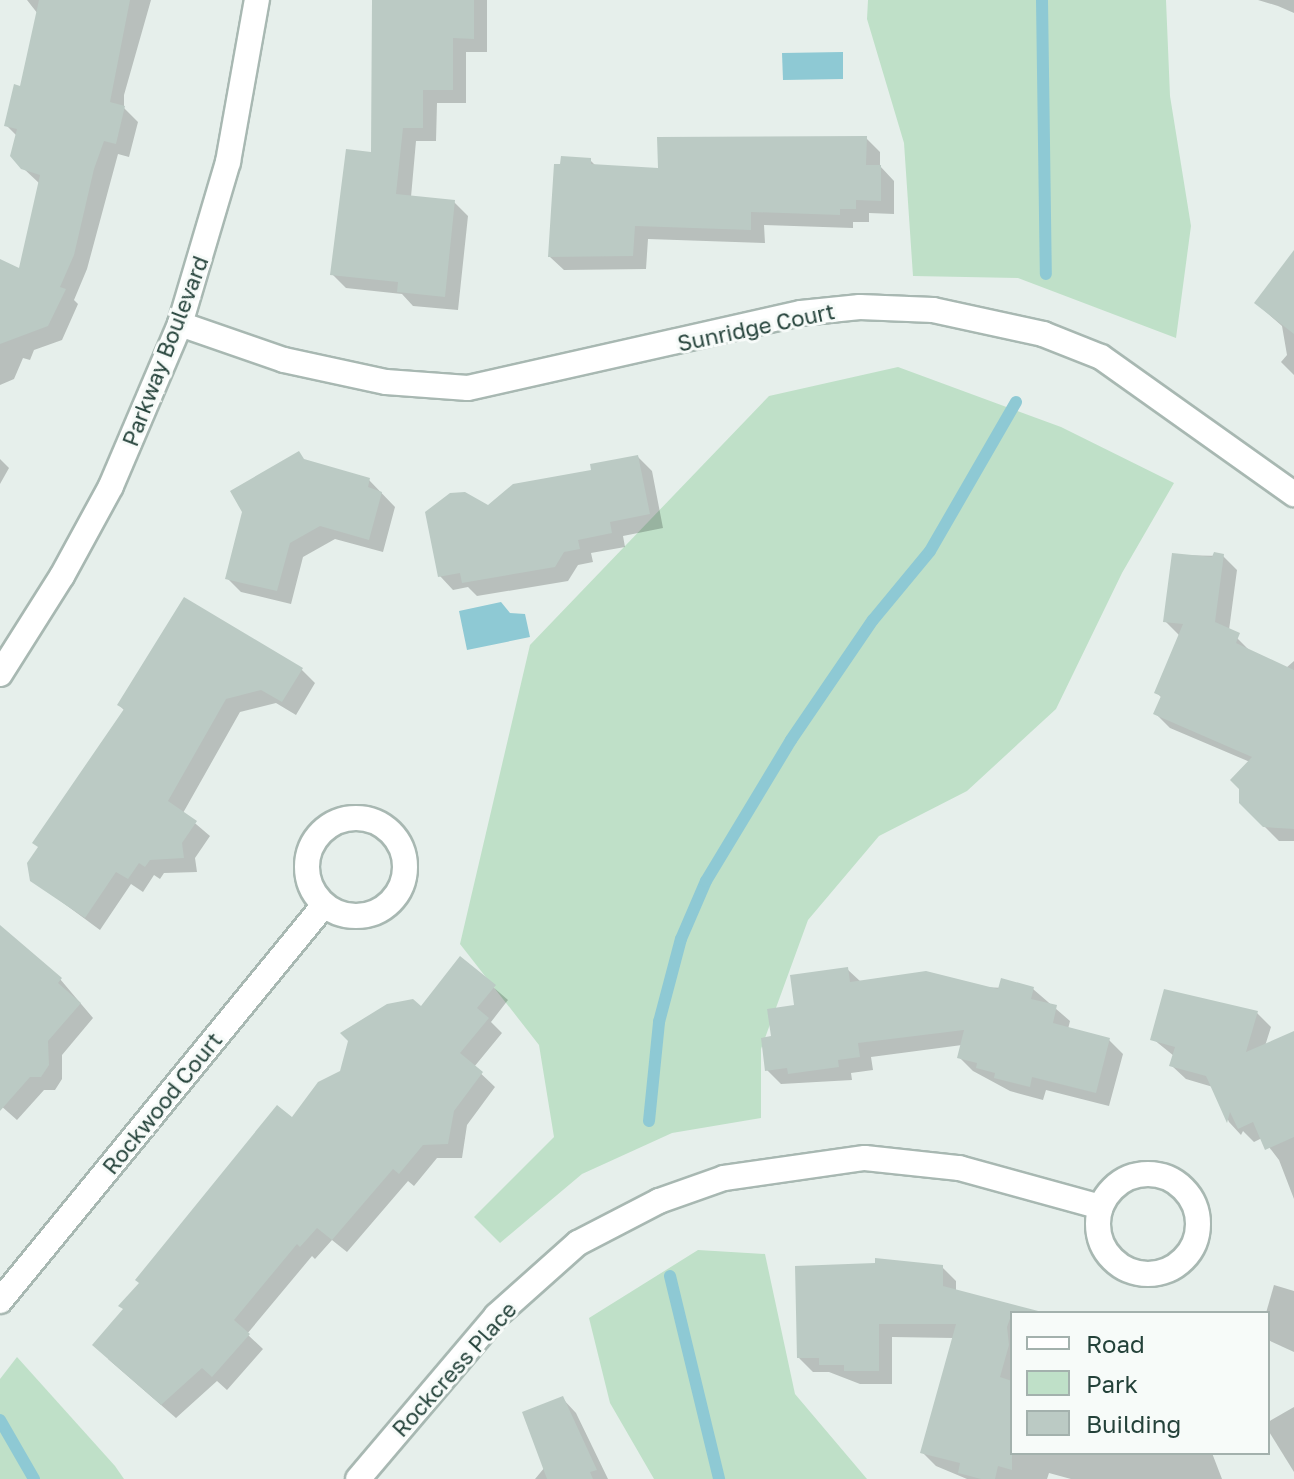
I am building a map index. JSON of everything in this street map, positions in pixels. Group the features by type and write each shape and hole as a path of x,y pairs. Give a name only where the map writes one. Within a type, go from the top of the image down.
{"street":[{"name":"Parkway Boulevard","path":"0,674 50,598 111,486 180,324 228,162 257,0"},
{"name":"Sunridge Court","path":"180,324 284,360 386,382 468,388 801,313 860,307 933,310 1043,334 1101,357 1294,494"},
{"path":"349,817 366,818 393,834 401,847 405,875 388,905 358,917 324,905 307,880 306,864 319,833 349,817"},
{"name":"Rockwood Court","path":"0,1301 324,905"},
{"name":"Rockcress Place","path":"358,1479 496,1316 578,1243 659,1201 724,1178 865,1158 959,1168 1101,1207"},
{"path":"1158,1175 1185,1191 1198,1220 1196,1236 1180,1263 1166,1271 1135,1273 1119,1265 1104,1246 1098,1221 1101,1207 1125,1180 1158,1175"}],"green space":[{"path":"868,0 1166,0 1170,96 1191,226 1176,338 1018,278 913,276 904,143 867,19"},
{"path":"898,367 1061,427 1174,483 1122,573 1056,709 967,791 879,836 808,920 761,1049 761,1118 672,1133 582,1174 500,1243 474,1217 554,1137 539,1045 460,944 530,645 769,396"},
{"path":"698,1250 765,1254 795,1394 867,1479 654,1479 610,1403 589,1318"},
{"path":"17,1357 124,1479 0,1479 0,1379"}],"water":[{"path":"843,52 843,79 783,80 782,53"},
{"path":"501,602 510,613 525,614 530,637 467,650 459,611"}],"building":[{"path":"39,0 130,0 110,102 125,106 116,144 104,141 94,169 74,255 60,287 66,289 48,326 0,344 0,259 19,268 40,175 21,169 10,156 17,129 4,126 14,84 20,86"},
{"path":"372,0 474,0 474,39 453,38 453,90 423,90 423,128 403,128 396,194 455,200 445,297 397,292 398,282 330,275 346,149 371,152"},
{"path":"867,136 866,165 881,165 881,201 856,200 856,209 840,209 840,215 751,212 751,230 635,226 633,256 548,257 554,164 560,164 561,156 591,158 591,164 658,168 657,137"},
{"path":"1294,250 1294,334 1254,303"},
{"path":"299,451 304,459 370,478 368,487 382,492 369,540 320,526 290,543 277,591 225,579 242,512 230,491"},
{"path":"638,455 650,514 610,522 612,533 578,540 580,549 564,552 555,567 462,583 460,573 438,577 425,512 450,493 465,492 488,505 513,484 591,470 590,464"},
{"path":"1214,552 1224,554 1215,622 1240,633 1236,643 1294,670 1294,829 1263,827 1239,803 1239,789 1230,780 1252,757 1153,714 1161,696 1154,693 1183,624 1163,622 1172,553 1212,557"},
{"path":"184,597 303,668 282,702 261,690 226,699 168,801 197,821 182,843 184,858 150,860 145,867 139,863 128,879 116,872 85,918 30,881 27,863 38,847 32,843 124,709 117,705"},
{"path":"0,925 62,978 58,983 81,1003 48,1041 49,1065 41,1077 30,1077 0,1111"},
{"path":"460,956 496,985 477,1008 489,1018 460,1053 483,1072 454,1111 448,1144 423,1145 399,1174 393,1169 332,1240 317,1228 300,1247 297,1244 234,1320 250,1334 212,1377 202,1368 161,1405 92,1345 123,1309 118,1306 139,1283 135,1280 277,1105 292,1117 318,1082 340,1071 348,1041 340,1033 387,1004 413,999 421,1006"},
{"path":"848,967 850,982 926,971 998,989 1001,978 1034,987 1031,999 1057,1005 1053,1023 1110,1038 1096,1093 1032,1077 1030,1087 994,1078 995,1073 976,1068 977,1063 957,1058 964,1030 858,1043 860,1057 838,1060 839,1067 788,1074 787,1068 765,1071 761,1038 771,1036 767,1009 794,1005 790,975"},
{"path":"1164,989 1258,1011 1246,1052 1294,1031 1294,1137 1265,1150 1253,1122 1238,1129 1230,1112 1227,1123 1206,1076 1169,1066 1175,1047 1150,1040"},
{"path":"875,1258 943,1265 943,1286 1038,1311 1010,1311 1007,1327 1009,1345 1000,1377 1010,1380 1012,1470 998,1466 995,1479 981,1479 958,1473 960,1463 920,1453 956,1324 879,1324 879,1371 844,1371 844,1365 819,1365 819,1358 797,1358 795,1266 875,1263"},
{"path":"563,1396 597,1470 590,1472 593,1479 547,1479 522,1412"}],"waterway":[{"path":"1042,0 1046,274"},
{"path":"649,1121 659,1022 681,939 706,881 791,740 873,620 930,551 1016,402"},
{"path":"670,1276 719,1479"},
{"path":"0,1420 34,1479"}]}
